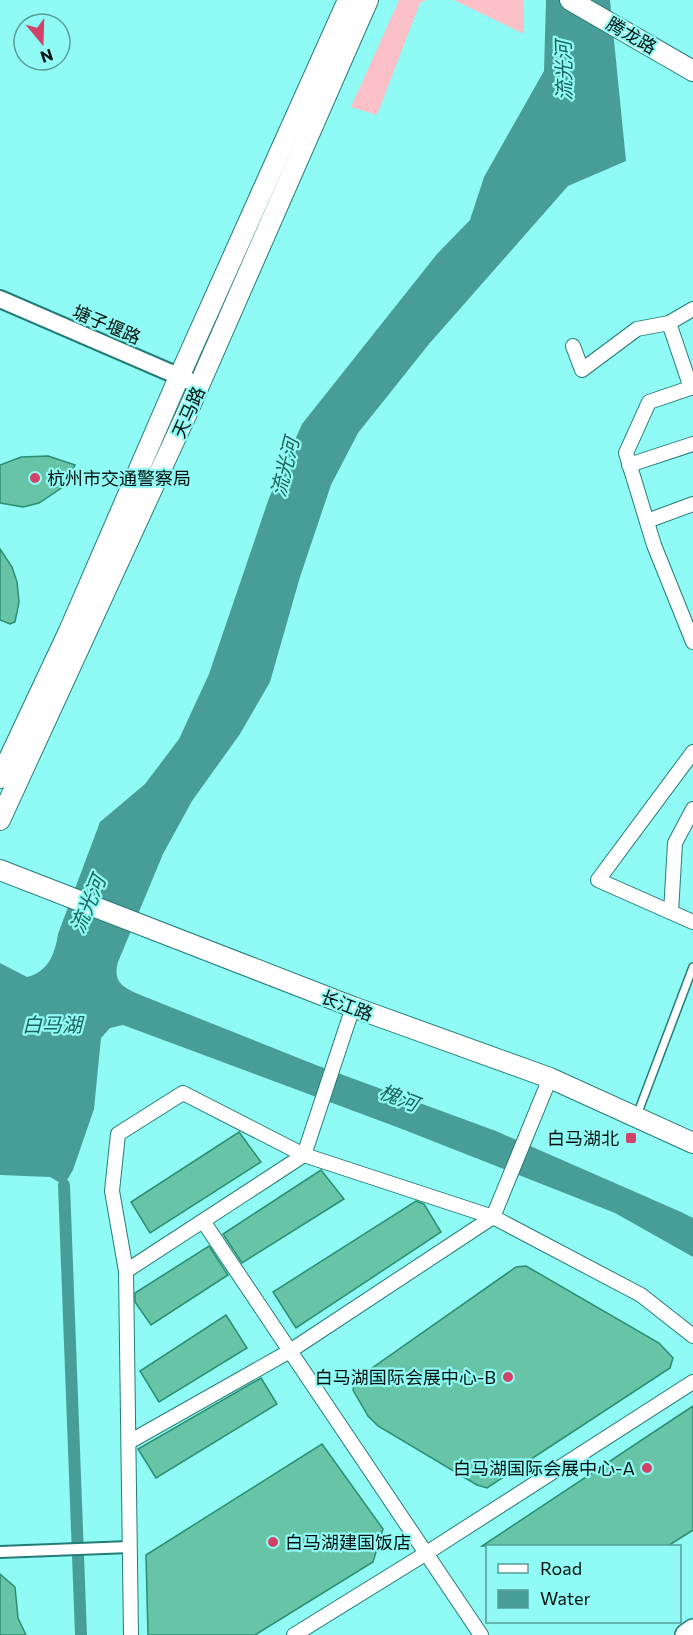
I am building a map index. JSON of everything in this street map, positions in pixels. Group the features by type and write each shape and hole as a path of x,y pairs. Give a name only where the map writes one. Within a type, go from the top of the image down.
{"main road":[{"name":"天马路","path":"0,778 69,631 179,376 348,0"},
{"name":"天马路","path":"0,820 199,385 368,0"},
{"name":"腾龙路","path":"570,0 693,71"},
{"name":"长江路","path":"0,870 353,1007 550,1078 693,1143"},
{"path":"686,1635 693,1630"}],"street":[{"name":"塘子堰路","path":"0,299 199,385"},
{"path":"573,346 582,370 637,329 669,323 693,309"},
{"path":"669,323 692,388 649,402 626,453 647,521 693,642"},
{"path":"629,465 693,444"},
{"path":"647,521 693,504"},
{"path":"693,752 598,880 693,922"},
{"path":"671,912 675,843 693,809"},
{"path":"126,1271 304,1155 314,1118 353,1007"},
{"path":"129,1442 290,1351 494,1217 550,1078"},
{"path":"131,1635 126,1271 112,1191 118,1134 183,1093 304,1155 494,1217 641,1295 693,1336"},
{"path":"203,1221 481,1635"},
{"path":"294,1635 693,1382"},
{"path":"0,1552 130,1547"}],"lane":[{"path":"636,1117 693,967"}],"shaded area":[{"path":"399,0 426,0 420,3 377,115 351,107"},
{"path":"454,0 523,0 524,34"}],"water":[{"path":"546,0 610,0 626,161 568,186 429,344 358,433 331,485 300,577 270,682 240,734 192,801 163,854 118,962 117,975 126,988 143,996 316,1065 496,1131 681,1212 693,1218 693,1257 615,1213 402,1129 123,1025 110,1028 101,1038 94,1109 73,1170 64,1185 50,1177 0,1175 0,963 27,977 40,971 49,961 100,822 145,784 179,739 209,674 269,498 302,424 437,254 470,220 484,177 544,71"}],"building":[{"path":"48,456 75,465 63,487 39,503 23,507 0,503 0,465 21,457"},
{"path":"0,549 12,567 17,582 19,602 15,622 10,624 0,620"},
{"path":"239,1132 261,1162 150,1233 131,1202"},
{"path":"321,1170 344,1199 242,1263 223,1234"},
{"path":"416,1201 424,1204 441,1232 296,1328 273,1292"},
{"path":"209,1246 228,1275 151,1325 135,1302 135,1293"},
{"name":"白马湖国际会展中心-B","path":"526,1266 659,1343 673,1358 670,1368 487,1488 477,1485 378,1426 368,1416 353,1390 355,1380 516,1267"},
{"path":"226,1315 247,1348 159,1402 140,1371"},
{"path":"261,1378 277,1404 156,1478 138,1449"},
{"name":"白马湖国际会展中心-A","path":"693,1406 693,1530 670,1545 482,1546"},
{"name":"白马湖建国饭店","path":"322,1444 383,1529 373,1562 255,1635 148,1635 146,1555"},
{"path":"0,1574 15,1587 18,1618 26,1635 0,1635"}],"waterway":[{"path":"64,1185 81,1635"}],"place":[{"name":"杭州市交通警察局","path":"35,478"},
{"name":"白马湖北","path":"631,1138"},
{"name":"白马湖国际会展中心-B","path":"508,1377"},
{"name":"白马湖国际会展中心-A","path":"647,1468"},
{"name":"白马湖建国饭店","path":"273,1542"}],"water label":[{"name":"流光河","path":"563,71"},
{"name":"流光河","path":"284,467"},
{"name":"流光河","path":"87,904"},
{"name":"白马湖","path":"52,1024"},
{"name":"槐河","path":"399,1097"}]}
